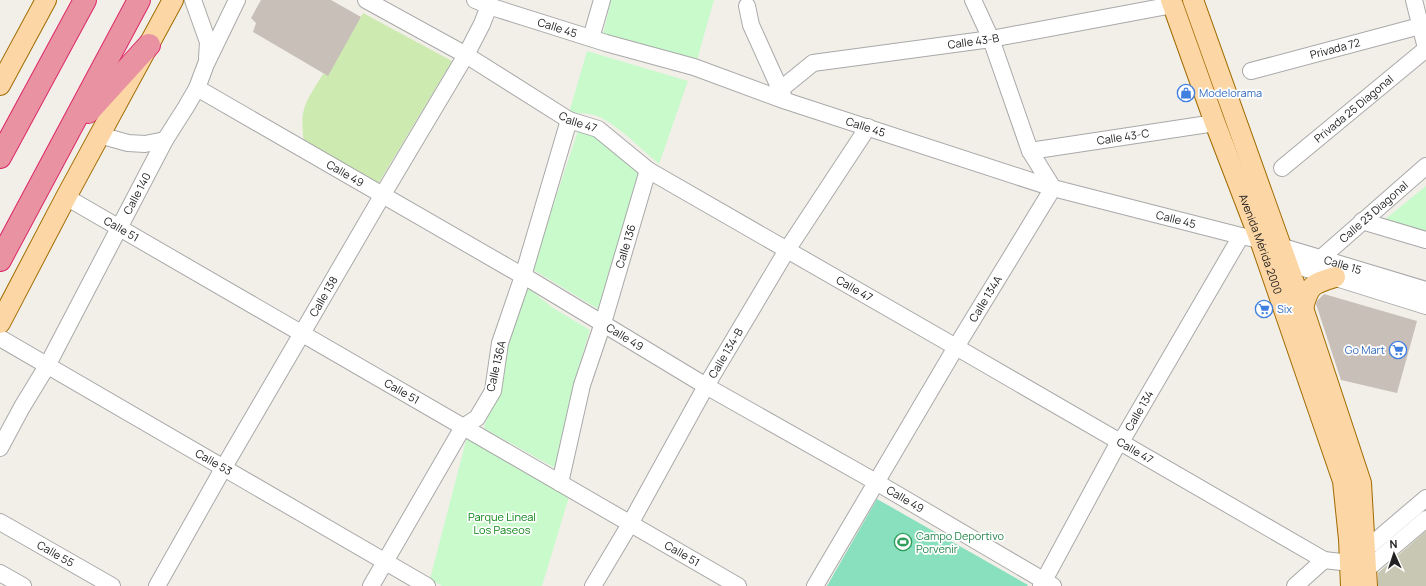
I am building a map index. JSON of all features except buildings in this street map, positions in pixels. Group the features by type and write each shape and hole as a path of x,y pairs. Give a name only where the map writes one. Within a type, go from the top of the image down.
{"highway":[{"path":"0,157 85,0"},
{"path":"0,260 139,0"},
{"path":"64,138 149,45"}],"main road":[{"path":"0,85 46,0"},
{"path":"0,323 99,135 173,0"},
{"name":"Avenida Mérida 2000","path":"1193,0 1279,258 1343,481 1346,508 1361,573"},
{"name":"Avenida Mérida 2000","path":"1172,3 1260,240 1279,258 1303,308 1361,483 1366,550 1361,573 1350,586"},
{"path":"1303,308 1309,290 1315,284 1335,277"}],"street":[{"path":"193,0 208,42 206,64"},
{"name":"Calle 140","path":"0,448 22,407 47,366 165,140 197,88 206,64 237,0"},
{"name":"Calle 47","path":"366,0 466,55 569,120 598,129 648,170 956,346 1324,560 1361,573"},
{"path":"591,38 602,0"},
{"path":"973,0 991,39 1030,151 1053,188"},
{"path":"1414,0 1426,48"},
{"name":"Calle 138","path":"157,586 224,467 466,55 482,24 482,3"},
{"name":"Calle 45","path":"482,3 591,38 694,67 783,95 868,127 1053,188 1260,240"},
{"name":"Calle 43-B","path":"783,95 813,64 991,39 1172,3"},
{"path":"747,6 751,25 783,95"},
{"name":"Privada 72","path":"1251,71 1420,26"},
{"name":"Privada 25 Diagonal","path":"1282,168 1426,48"},
{"name":"Calle 49","path":"197,88 382,196 529,279 706,386 876,482 1046,584"},
{"name":"Calle 136A","path":"371,586 463,427 477,418 492,391 500,343 522,276 569,120"},
{"name":"Calle 43-C","path":"1030,151 1216,123"},
{"name":"Calle 134-B","path":"593,586 630,524 706,386 787,250 868,127"},
{"path":"99,135 128,143 145,144 165,140"},
{"name":"Calle 23 Diagonal","path":"1321,258 1426,166"},
{"name":"Calle 136","path":"560,483 582,385 603,323 648,170"},
{"name":"Calle 134A","path":"815,586 956,346 1053,188"},
{"name":"Calle 51","path":"66,197 738,586"},
{"path":"1362,222 1426,240"},
{"name":"Calle 134","path":"1046,584 1111,456 1241,236"},
{"name":"Calle 15","path":"1279,258 1321,258 1426,290"},
{"name":"Calle 15","path":"1279,258 1301,267 1426,306"},
{"name":"Calle 53","path":"0,338 427,586"},
{"path":"1366,550 1426,498"},
{"path":"1361,573 1426,519"},
{"name":"Calle 55","path":"0,522 112,586"},
{"path":"1295,586 1324,560"},
{"path":"0,573 23,586"}],"shaded area":[{"path":"1426,531 1426,586 1378,586 1378,573"}],"green space":[{"path":"611,0 714,0 697,60 603,34"},
{"path":"363,13 452,61 378,184 304,142 302,121 303,112 308,99 323,74 328,75"},
{"path":"587,51 688,81 659,164 623,133 600,117 589,114 569,113"},
{"path":"578,131 584,132 601,141 640,171 600,309 532,269"},
{"path":"1426,186 1426,234 1383,221"},
{"path":"528,288 553,308 590,330 574,382 576,383 555,468 485,429 484,426 498,391 506,348"},
{"name":"Parque Lineal Los Paseos","path":"471,436 569,497 542,586 442,586 430,579 467,437"},
{"name":"Campo Deportivo Porvenir","path":"877,499 1028,585 827,586"}],"place":[{"name":"Modelorama","path":"1186,93"},
{"name":"Six","path":"1264,309"},
{"name":"Go Mart","path":"1398,350"},
{"name":"Campo Deportivo Porvenir","path":"903,542"}]}
